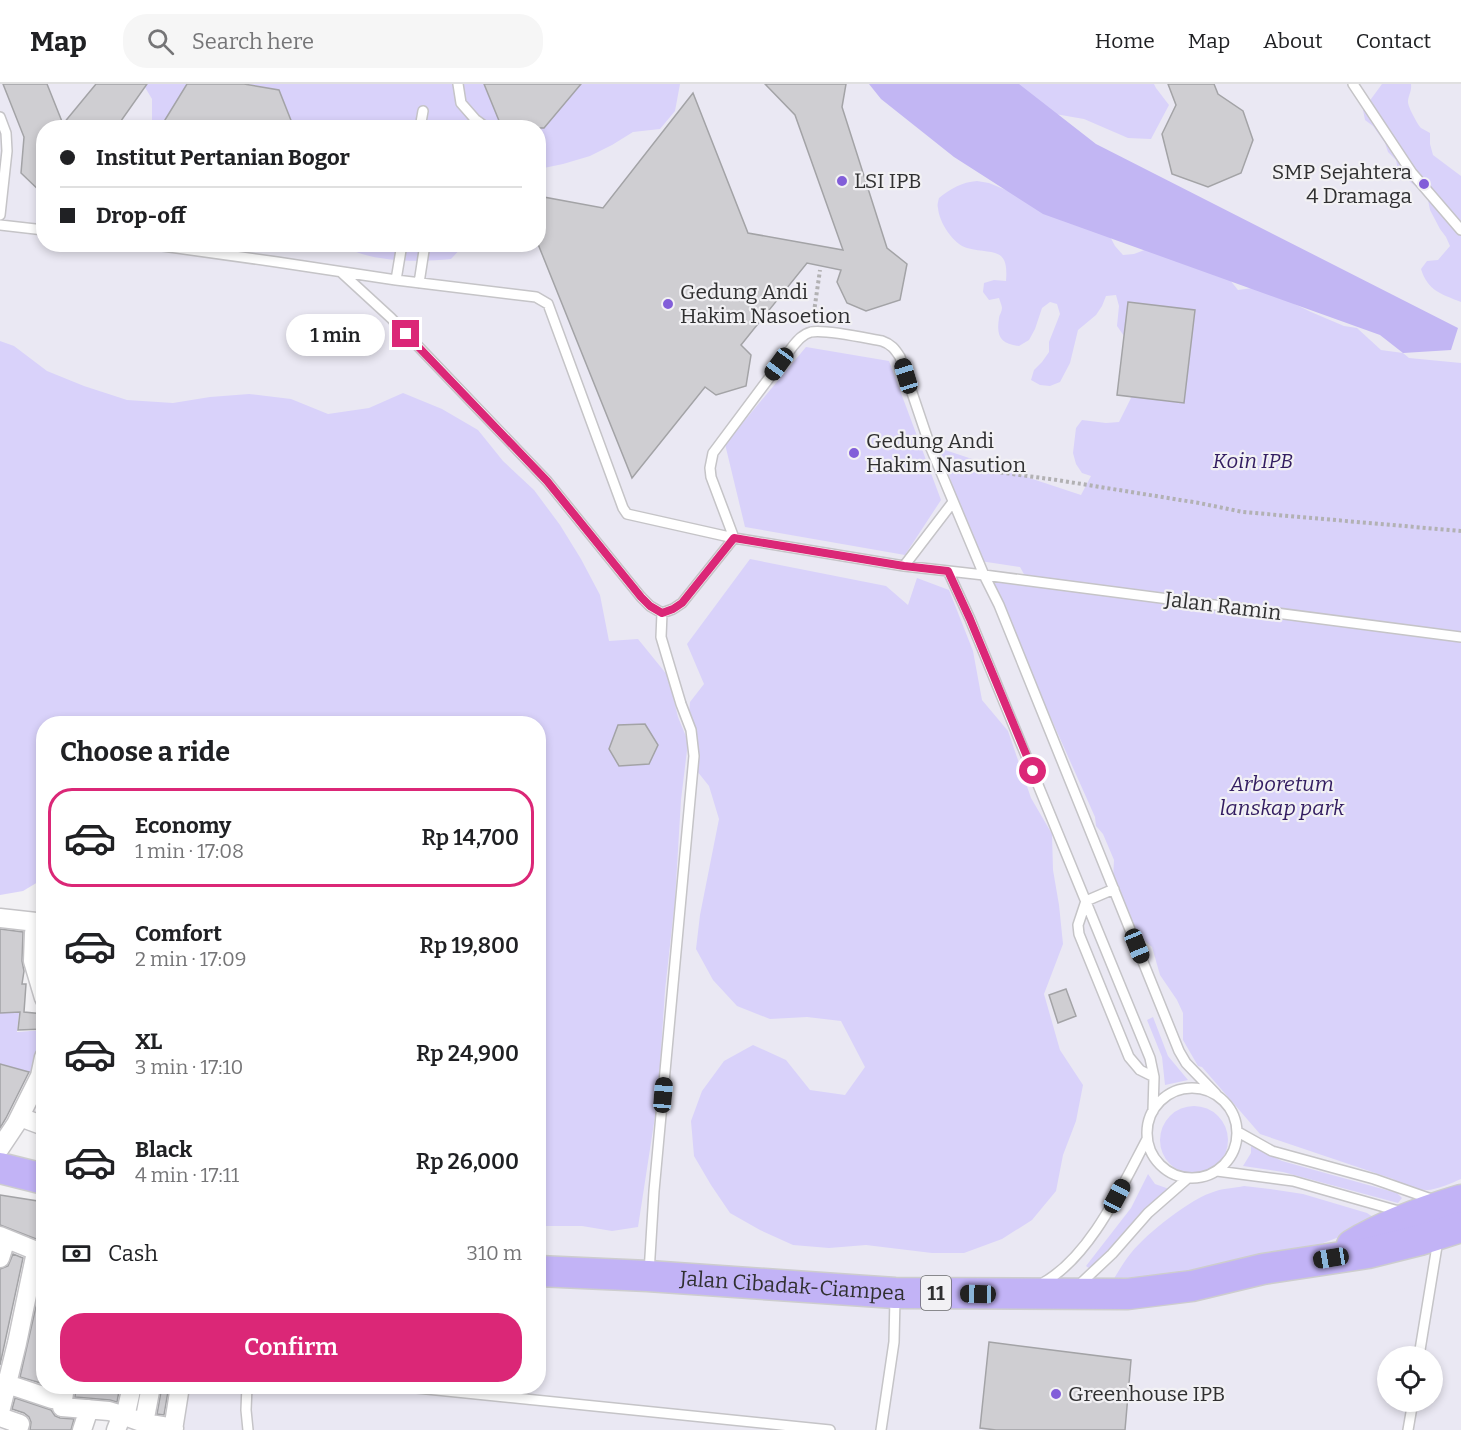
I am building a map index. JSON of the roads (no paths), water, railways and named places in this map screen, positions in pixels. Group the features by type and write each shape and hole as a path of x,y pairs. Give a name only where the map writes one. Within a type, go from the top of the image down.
{"highway":[{"path":"0,1168 36,1177"},
{"name":"Jalan Cibadak-Ciampea","path":"546,1271 895,1293 1128,1294 1192,1286 1263,1269 1368,1253 1439,1222"}],"street":[{"path":"0,918 36,922 33,961 36,971"},
{"path":"0,1148 36,1091"},
{"path":"20,1117 36,1123"},
{"path":"0,1258 3,1238 36,1251"},
{"path":"0,1412 36,1269"},
{"path":"7,1384 36,1394"},
{"path":"37,1394 52,1399 62,1394"},
{"path":"64,1394 62,1407 117,1413 121,1421"},
{"path":"121,1421 129,1394"},
{"path":"144,1423 149,1394"},
{"path":"121,1421 174,1429 179,1394"},
{"path":"82,1430 89,1409"},
{"path":"0,1417 20,1424 18,1430"}],"lane":[{"path":"458,84 461,103 476,120"},
{"path":"1353,84 1412,173 1461,230"},
{"path":"421,120 423,111"},
{"path":"0,117 6,133 7,151 0,215"},
{"path":"0,225 36,229"},
{"path":"203,252 419,283 424,252"},
{"path":"396,280 401,252"},
{"path":"341,272 391,318 547,481 641,597 662,613"},
{"name":"Jalan Ramin","path":"419,283 536,297 548,304 627,514 734,538 904,566 1461,637"},
{"path":"662,613 682,603 734,538 711,477 713,453 801,336 811,332 832,333 890,343 900,357 937,464 999,605 1179,1051 1186,1063 1227,1104 1235,1118 1238,1132 1235,1147 1228,1161 1217,1171 1203,1177 1188,1178 1173,1174 1161,1166 1152,1154 1147,1139 1148,1124 1153,1111 1162,1099 1188,1088 1202,1089 1216,1094"},
{"path":"904,566 953,502"},
{"path":"948,571 970,619 1150,1058 1154,1077 1153,1111"},
{"path":"648,1276 694,756 691,730 661,637 662,613"},
{"path":"1114,889 1086,901 1078,925 1079,934 1129,1057 1140,1070 1154,1077"},
{"path":"1238,1132 1272,1151 1426,1196 1439,1222 1420,1346"},
{"path":"1020,1294 1055,1276 1085,1244 1107,1214 1147,1139"},
{"path":"1217,1171 1293,1181 1439,1222"},
{"path":"1068,1295 1112,1254 1148,1213 1188,1178"},
{"path":"881,1430 894,1341 895,1293"},
{"path":"247,1394 248,1430"},
{"path":"476,1394 830,1430"},
{"path":"1408,1430 1411,1412"}],"place":[{"name":"LSI IPB","path":"842,181"},
{"name":"SMP Sejahtera 4 Dramaga","path":"1424,184"},
{"name":"Gedung Andi Hakim Nasoetion","path":"668,304"},
{"name":"Gedung Andi Hakim Nasution","path":"854,453"},
{"name":"Greenhouse IPB","path":"1056,1394"}],"park label":[{"name":"Koin IPB","path":"1253,461"},
{"name":"Arboretum lanskap park","path":"1282,796"}]}
